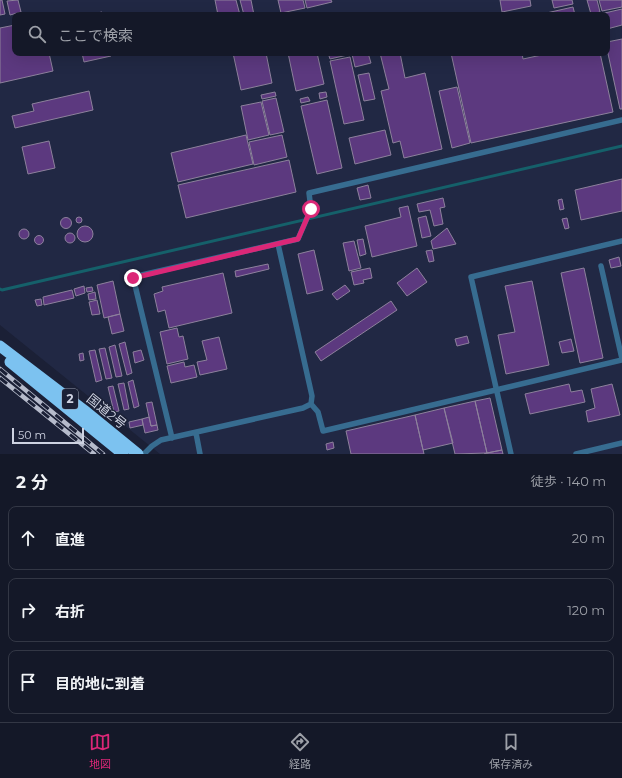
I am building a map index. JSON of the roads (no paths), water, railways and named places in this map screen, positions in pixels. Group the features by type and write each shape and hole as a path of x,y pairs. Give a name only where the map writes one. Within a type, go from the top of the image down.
{"highway":[{"name":"国道2号","path":"0,346 84,410 138,454"},
{"name":"国道2号","path":"0,354 123,454"}],"lane":[{"path":"172,438 133,278 298,239 311,209 309,193 622,120"},
{"path":"511,454 471,277 622,241"},
{"path":"278,244 312,396 311,404 318,412 323,431 622,360 601,266"},
{"path":"144,454 156,442 304,408 311,404"},
{"path":"196,433 200,454"},
{"path":"576,454 622,443"}],"waterway":[{"path":"0,289 2,290 622,146"}],"railway":[{"path":"0,369 103,454"},
{"path":"0,378 94,454"}]}
